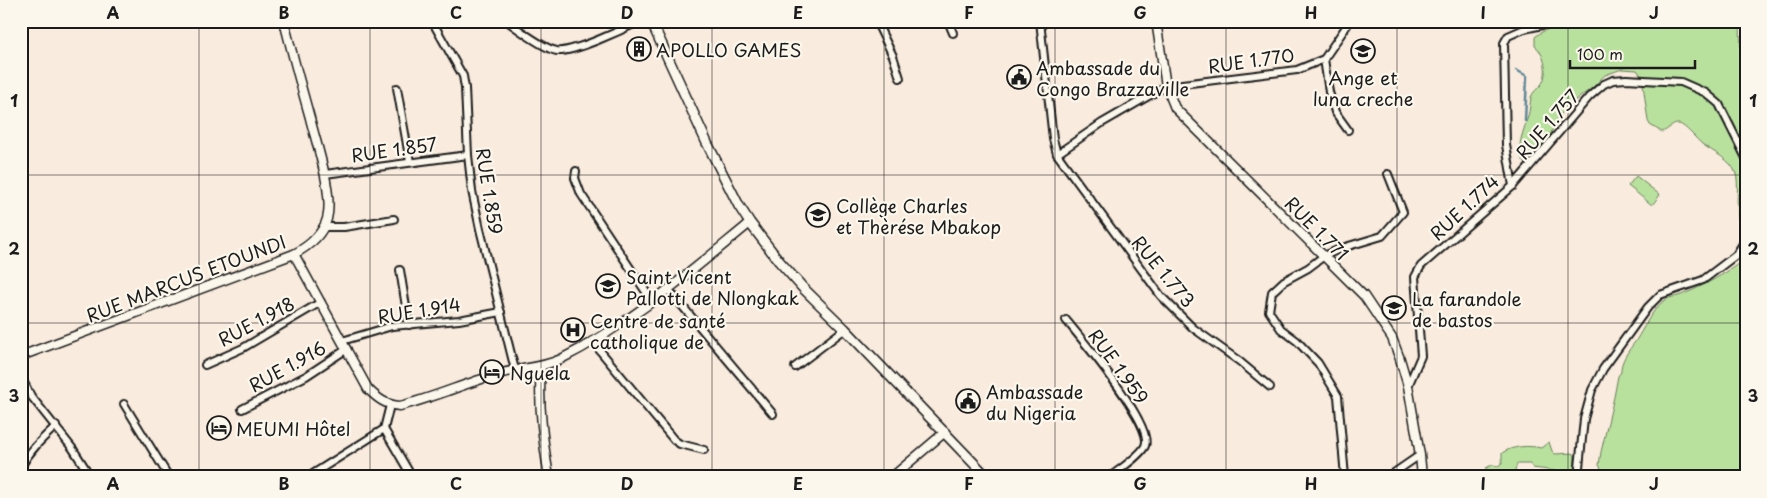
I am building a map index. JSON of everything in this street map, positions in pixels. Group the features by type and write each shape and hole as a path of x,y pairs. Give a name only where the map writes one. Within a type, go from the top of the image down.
{"main road":[{"path":"651,21 707,143 750,223 803,288 945,432 985,476"}],"street":[{"name":"RUE MARCUS ETOUNDI","path":"21,356 294,254 313,242 323,227 329,207 325,174 284,21"},
{"name":"RUE 1.859","path":"432,21 462,76 465,88 472,191 515,370"},
{"path":"507,21 548,48 557,51 566,50 611,35 640,21"},
{"path":"876,21 893,56 900,78"},
{"path":"948,21 953,33"},
{"name":"RUE 1.773","path":"1040,21 1056,154 1161,296 1193,328 1239,361 1270,387"},
{"name":"RUE 1.771","path":"1156,21 1166,86 1175,108 1364,296 1392,338 1408,386 1422,477"},
{"path":"1348,130 1335,112 1329,92 1324,59 1350,21"},
{"name":"RUE 1.774","path":"1408,386 1421,356 1415,277 1421,266 1513,186 1506,145 1504,43 1508,36 1528,25 1561,21"},
{"name":"RUE 1.770","path":"1166,86 1297,70 1324,59"},
{"name":"RUE 1.757","path":"1513,186 1589,97 1604,84 1613,80 1681,82 1706,93 1719,104 1746,158"},
{"path":"1056,154 1102,123 1166,86"},
{"path":"396,88 410,162"},
{"name":"RUE 1.857","path":"325,174 468,154"},
{"path":"576,171 575,178 581,194 652,301"},
{"path":"1345,477 1338,396 1318,363 1297,341 1281,329 1268,311 1272,292 1284,280 1308,268 1324,256 1342,248 1382,236 1403,212 1388,174"},
{"path":"323,227 344,227 394,219"},
{"path":"294,254 368,389 378,399 390,405 400,406 414,403 496,374 541,367 560,360 592,342 652,301 750,223"},
{"path":"1578,477 1584,419 1592,390 1603,370 1648,307 1660,295 1703,280 1736,254 1746,239"},
{"path":"400,270 408,325"},
{"path":"668,289 773,414"},
{"name":"RUE 1.918","path":"205,365 243,348 321,302"},
{"name":"RUE 1.914","path":"342,341 392,326 459,320 501,312"},
{"name":"RUE 1.959","path":"1066,320 1133,408 1146,439 1146,445 1140,452 1110,477"},
{"path":"795,367 845,329"},
{"path":"592,342 674,440 680,444 704,450"},
{"name":"RUE 1.916","path":"242,409 306,376 347,350"},
{"path":"541,367 541,418 549,477"},
{"path":"21,377 31,396 56,426 91,477"},
{"path":"124,404 169,477"},
{"path":"308,477 384,429 390,405"},
{"path":"21,467 28,454 56,426"},
{"path":"384,429 412,477"},
{"path":"892,477 945,432"},
{"path":"1388,477 1420,455"}],"green space":[{"path":"1581,21 1740,21 1745,102 1743,150 1746,157 1746,224 1743,229 1738,220 1737,180 1734,169 1726,160 1702,144 1682,125 1675,125 1662,132 1650,125 1642,77 1637,70 1622,69 1605,75 1567,107 1557,119 1542,155 1529,166 1524,161 1521,156 1520,143 1529,114 1531,97 1541,85 1545,75 1545,64 1535,46 1535,37 1550,28"},
{"path":"1636,176 1660,195 1652,205 1628,186"},
{"path":"1746,255 1746,477 1606,477 1599,465 1601,452 1618,376 1621,372 1625,356 1649,318 1662,302 1668,298 1694,290 1735,266"},
{"path":"1549,442 1555,454 1573,453 1575,456 1574,474 1568,475 1556,471 1533,468 1530,464 1517,464 1513,477 1484,477 1486,468 1492,465 1498,466 1502,463 1502,453 1521,447 1541,448"}],"waterway":[{"path":"1516,70 1527,76 1525,121"}],"place":[{"name":"APOLLO GAMES","path":"639,49"},
{"name":"Ange et luna creche","path":"1363,51"},
{"name":"Ambassade du Congo Brazzaville","path":"1019,77"},
{"name":"Collège Charles et Thèrése Mbakop","path":"818,215"},
{"name":"Saint Vicent Pallotti de Nlongkak","path":"608,286"},
{"name":"La farandole de bastos","path":"1394,308"},
{"name":"Centre de santé catholique de","path":"573,330"},
{"name":"Nguela","path":"492,372"},
{"name":"Ambassade du Nigeria","path":"968,401"},
{"name":"MEUMI Hôtel","path":"219,428"}]}
